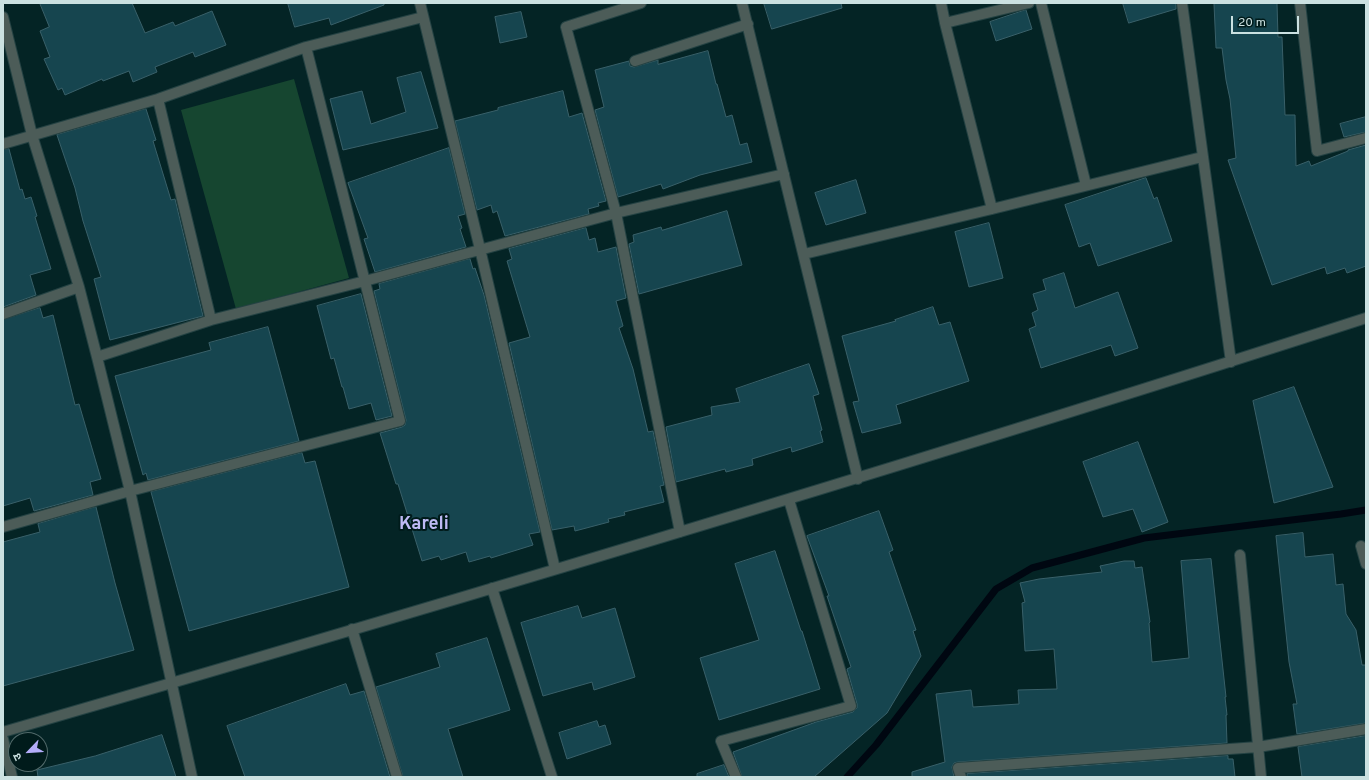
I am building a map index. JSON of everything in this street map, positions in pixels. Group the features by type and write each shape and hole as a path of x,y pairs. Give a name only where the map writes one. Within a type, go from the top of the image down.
{"street":[{"path":"420,3 480,249 555,569"},
{"path":"641,3 566,27 616,213 680,532"},
{"path":"742,3 858,479"},
{"path":"941,3 992,209"},
{"path":"945,23 1029,3"},
{"path":"1041,3 1086,186"},
{"path":"1182,3 1231,362"},
{"path":"1300,3 1317,151 1366,138"},
{"path":"3,17 7,51 79,287 97,357 130,491 192,777"},
{"path":"3,144 158,99 306,47 423,17"},
{"path":"635,61 748,24"},
{"path":"3,527 130,491 400,421 306,47"},
{"path":"158,99 211,320"},
{"path":"804,254 1202,157"},
{"path":"97,357 211,320 365,281 616,213 784,174"},
{"path":"3,314 79,287"},
{"path":"3,732 171,684 789,500 1231,362 1366,318"},
{"path":"736,777 721,741 851,706 789,500"},
{"path":"1361,546 1366,564"},
{"path":"1240,555 1261,777"},
{"path":"492,588 552,777"},
{"path":"352,629 398,777"},
{"path":"961,777 958,768 1258,747 1366,730"},
{"path":"3,739 12,777"}],"green space":[{"path":"294,79 349,278 236,309 181,110"}],"building":[{"path":"40,3 132,3 145,33 173,22 175,26 212,11 226,45 195,57 193,52 155,67 157,72 133,82 129,71 103,81 102,79 65,95 62,88 58,90 44,59 50,57 40,31 49,27"},
{"path":"288,3 384,3 384,5 331,25 329,18 295,27"},
{"path":"764,3 841,3 842,8 772,29"},
{"path":"1123,3 1176,3 1176,9 1129,23"},
{"path":"1277,3 1278,37 1282,37 1285,115 1295,115 1296,166 1309,161 1311,166 1348,150 1366,145 1366,266 1347,273 1345,268 1327,274 1325,267 1272,285 1228,160 1236,158 1230,99 1222,48 1216,48 1214,4"},
{"path":"1026,10 1032,29 996,41 990,22"},
{"path":"521,12 527,37 500,43 495,17"},
{"path":"708,51 726,117 732,115 740,145 747,143 752,162 700,175 663,189 661,184 618,197 595,110 604,107 595,70 629,61 630,66 634,67 658,60 658,64"},
{"path":"421,72 438,128 343,150 330,99 362,91 371,124 406,112 397,78"},
{"path":"563,91 569,117 582,113 606,201 598,203 599,206 588,209 589,214 505,236 497,211 493,213 491,205 477,210 455,121"},
{"path":"146,109 156,140 153,141 171,200 175,199 203,316 110,340 94,279 101,277 83,221 75,188 57,135"},
{"path":"1366,117 1366,132 1344,137 1340,124"},
{"path":"449,148 465,214 458,216 462,228 460,229 466,247 375,272 364,239 368,238 348,183"},
{"path":"9,149 20,190 22,189 25,199 31,197 37,216 35,217 51,269 30,275 36,295 3,307 3,150"},
{"path":"1146,178 1154,199 1157,197 1172,241 1098,266 1090,243 1079,247 1065,205"},
{"path":"856,180 866,213 826,225 815,193"},
{"path":"727,211 742,265 639,294 629,244 634,242 633,235 661,227 662,230"},
{"path":"989,223 1003,278 969,287 955,232"},
{"path":"586,228 589,240 595,238 598,252 616,247 626,298 616,301 623,326 619,328 633,369 648,432 653,431 664,485 660,486 664,502 624,512 625,515 608,519 609,522 575,531 574,526 552,530 509,343 530,337 507,261 512,259 509,249"},
{"path":"470,259 473,269 475,268 484,295 540,532 529,534 533,545 491,558 490,556 469,562 466,552 441,560 439,556 422,561 398,484 396,484 380,433 402,427 405,425 406,420 374,291 380,289 379,284"},
{"path":"1064,273 1075,308 1118,292 1138,348 1115,356 1111,345 1041,368 1029,329 1036,326 1032,313 1038,310 1033,294 1046,290 1043,280"},
{"path":"361,294 392,416 376,420 371,403 349,409 334,358 331,359 317,306"},
{"path":"933,307 939,325 950,322 969,381 896,405 901,423 862,433 853,402 859,401 842,336 896,321 895,320"},
{"path":"40,308 43,318 53,315 75,405 79,404 101,479 90,482 93,495 34,511 30,498 3,506 3,320"},
{"path":"268,327 299,441 148,480 146,473 143,475 115,376 211,350 209,343"},
{"path":"809,364 819,394 813,396 822,430 820,431 823,442 792,452 791,447 752,459 753,465 726,472 725,469 676,482 666,427 712,415 711,407 740,402 736,389"},
{"path":"1294,387 1333,487 1274,503 1253,401"},
{"path":"1138,442 1168,522 1142,532 1133,509 1103,517 1083,462"},
{"path":"302,453 305,463 315,461 349,587 189,631 151,492"},
{"path":"96,507 134,650 3,686 3,542 40,532 38,524"},
{"path":"879,511 893,550 889,552 916,630 913,631 921,656 887,713 814,777 742,777 733,752 816,722 853,712 857,708 847,669 851,667 827,596 829,596 807,536"},
{"path":"1303,533 1305,557 1333,554 1336,585 1343,584 1346,614 1356,630 1362,665 1366,665 1366,723 1297,734 1293,704 1297,704 1289,662 1276,536"},
{"path":"775,551 820,689 719,720 700,658 759,640 735,564"},
{"path":"1211,559 1226,697 1227,743 958,762 954,763 952,767 954,777 912,777 912,772 945,762 936,694 971,690 973,707 1019,704 1018,690 1057,689 1054,649 1025,651 1022,603 1025,602 1020,583 1039,579 1102,572 1100,566 1124,561 1134,561 1135,568 1142,567 1150,622 1152,662 1189,658 1181,561"},
{"path":"578,606 582,618 615,608 635,677 594,690 592,682 543,696 521,623"},
{"path":"487,638 510,710 448,729 463,777 403,777 376,687 440,667 436,654"},
{"path":"346,684 350,695 364,691 390,777 245,777 227,726"},
{"path":"597,721 599,727 605,725 611,744 567,759 559,733"},
{"path":"162,735 176,777 38,777 37,772 48,772 48,767 95,756"},
{"path":"1366,736 1366,777 1302,777 1298,747"},
{"path":"1228,756 1228,759 1233,759 1235,777 967,777 967,774"},
{"path":"724,765 729,777 697,777 697,774"}],"waterway":[{"path":"847,777 876,745 996,589 1032,568 1144,538 1366,510"}],"district":[{"name":"Kareli","path":"424,525"}]}
